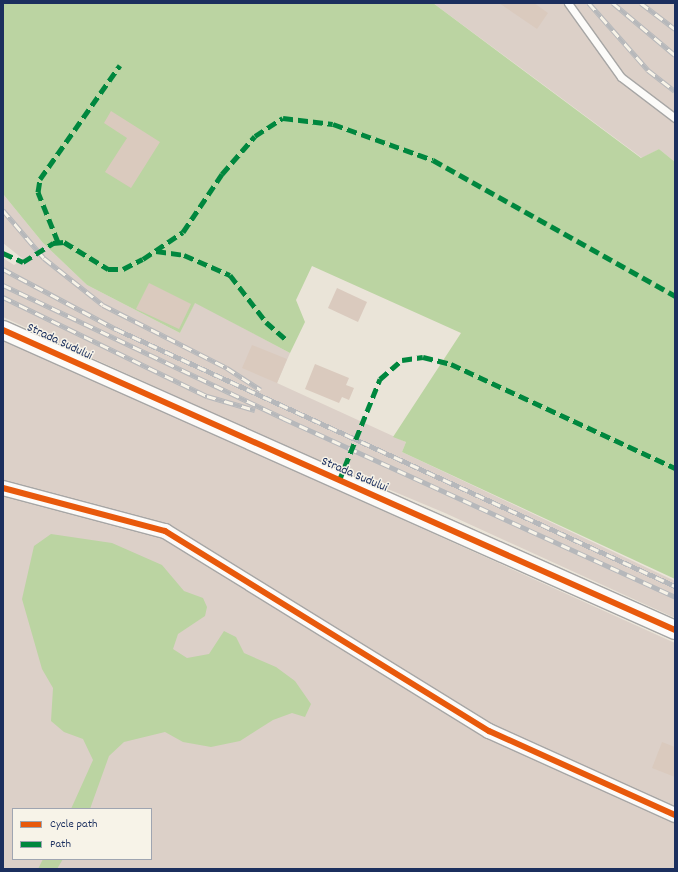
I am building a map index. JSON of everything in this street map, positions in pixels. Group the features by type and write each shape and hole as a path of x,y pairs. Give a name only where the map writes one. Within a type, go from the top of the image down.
{"street":[{"name":"Strada Sudului","path":"3,330 675,630"},
{"path":"3,488 165,531 489,731 675,815"}],"lane":[{"path":"568,3 621,77 675,118"}],"shaded area":[{"path":"433,3 675,3 675,162 659,149 642,158"},
{"path":"3,194 43,243 87,285 180,333 195,302 290,353 277,383 406,442 402,452 675,581 675,618 445,513 278,443 3,317 3,258 14,265 23,259 3,243"},
{"path":"3,339 675,643 675,869 3,869"}],"green space":[{"path":"3,3 433,3 641,158 659,149 675,162 675,579 402,452 406,442 393,437 461,333 312,266 296,300 305,322 290,353 195,303 180,333 87,285 43,243 3,194"},
{"path":"51,534 112,543 162,565 184,591 203,598 207,607 205,616 178,634 173,649 187,658 209,654 224,631 236,637 244,653 276,667 295,681 311,704 305,717 292,713 273,720 240,741 211,747 183,742 165,732 124,742 109,756 90,808 71,808 93,760 83,739 64,732 51,721 53,688 42,669 22,599 34,546"},
{"path":"42,860 62,860 57,869 38,869"}],"building":[{"path":"499,3 534,3 548,13 537,29"},
{"path":"111,111 160,142 131,188 105,172 127,138 104,123"},
{"path":"149,283 191,304 179,329 136,309"},
{"path":"337,288 367,302 358,322 328,308"},
{"path":"252,345 287,359 277,383 242,368"},
{"path":"315,364 349,378 346,385 354,388 349,400 342,397 339,403 305,389"},
{"path":"662,742 675,747 675,777 652,768"}],"railway":[{"path":"589,3 648,70 675,91"},
{"path":"613,3 675,55"},
{"path":"641,3 675,29"},
{"path":"3,210 44,258 103,305 227,368 261,390"},
{"path":"3,269 116,329 675,586"},
{"path":"3,285 283,418 675,597"},
{"path":"3,297 207,396 255,410"}],"marked path":[{"path":"58,242 38,192 40,179 120,65"},
{"path":"3,253 23,262 53,243 64,242 108,269 123,269 143,259 183,232 222,174 255,136 283,118 333,124 433,160 675,296"},
{"path":"156,251 184,255 230,275 266,322 288,341"},
{"path":"339,481 380,379 402,360 423,357 451,364 675,468"}],"cycle path":[{"path":"3,330 675,630"},
{"path":"3,488 165,531 489,731 675,815"}]}
